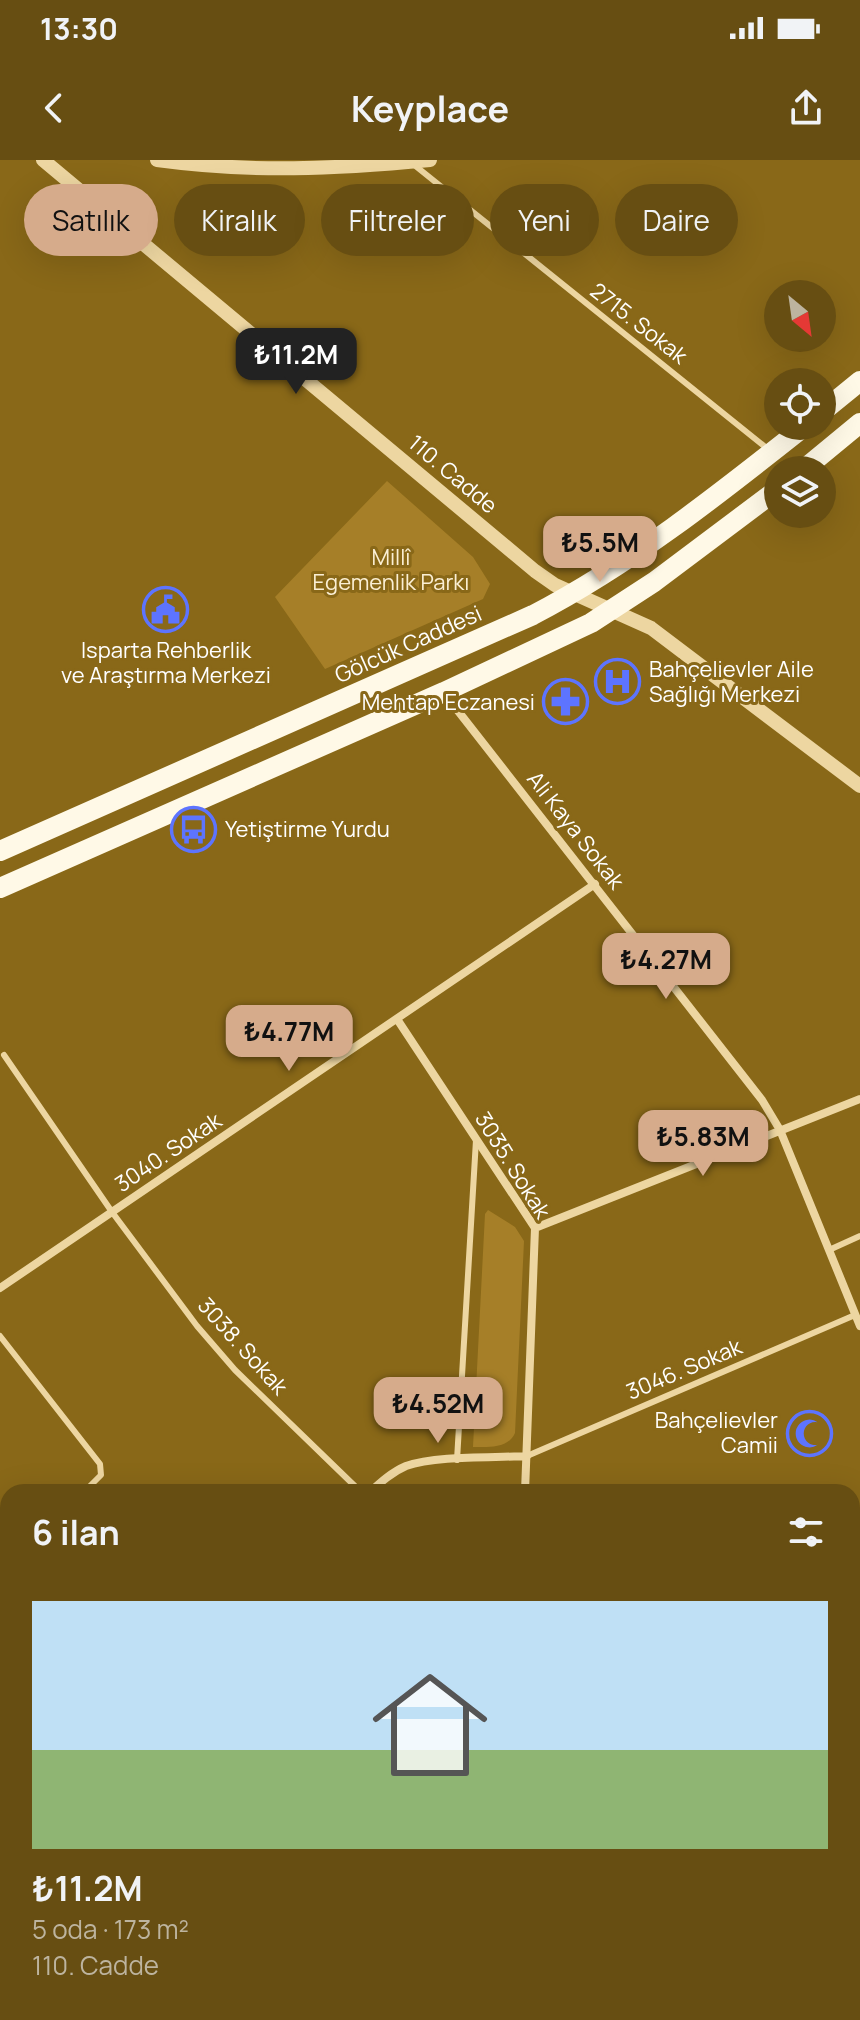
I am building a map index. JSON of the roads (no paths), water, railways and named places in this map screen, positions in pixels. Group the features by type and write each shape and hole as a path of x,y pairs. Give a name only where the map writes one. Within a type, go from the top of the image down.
{"main road":[{"path":"836,401 860,381"},
{"path":"820,456 860,423"},
{"name":"Gölcük Caddesi","path":"0,851 533,615 574,594 640,551 787,440"},
{"path":"0,888 540,648 613,610 764,499"}],"street":[{"name":"110. Cadde","path":"43,160 535,571 574,594 651,628 860,786"},
{"path":"157,160 315,169 430,160"},
{"name":"Ali Kaya Sokak","path":"444,692 741,1071 780,1130 860,1326"},
{"name":"3040. Sokak","path":"0,1288 595,884"},
{"name":"3035. Sokak","path":"397,1019 535,1228 525,1484"},
{"path":"535,1228 860,1099"},
{"path":"379,1484 407,1466 425,1462 527,1456"}],"lane":[{"name":"2715. Sokak","path":"410,162 772,452"},
{"name":"3038. Sokak","path":"4,1055 112,1212 217,1351 353,1484"},
{"path":"457,1460 476,1138"},
{"path":"829,1250 860,1236"},
{"name":"3046. Sokak","path":"527,1456 855,1315"},
{"path":"0,1336 100,1464 101,1475 92,1484"}],"place":[{"name":"Isparta Rehberlik ve Araştırma Merkezi","path":"166,609"},
{"name":"Bahçelievler Aile Sağlığı Merkezi","path":"618,682"},
{"name":"Mehtap Eczanesi","path":"566,702"},
{"name":"Yetiştirme Yurdu","path":"194,829"},
{"name":"Bahçelievler Camii","path":"809,1433"}],"park label":[{"name":"Millî Egemenlik Parkı","path":"391,570"}]}
